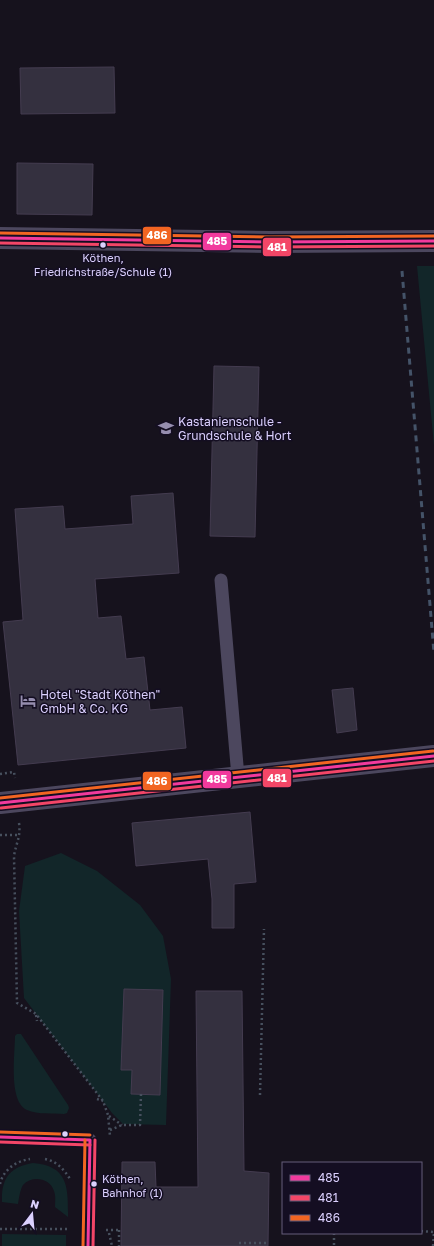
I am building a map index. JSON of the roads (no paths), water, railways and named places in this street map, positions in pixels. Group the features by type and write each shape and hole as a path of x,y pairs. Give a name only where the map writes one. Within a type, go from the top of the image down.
{"street":[{"path":"0,238 270,242 434,241"},
{"path":"9,803 434,756"}],"lane":[{"path":"222,580 238,777"},
{"path":"0,1137 90,1140 88,1246"}],"railway":[{"path":"402,271 434,653"}],"place":[{"name":"Köthen, Friedrichstraße/Schule (1)","path":"103,245"},
{"name":"Kastanienschule - Grundschule & Hort","path":"166,428"},
{"name":"Hotel \"Stadt Köthen\" GmbH & Co. KG","path":"28,701"},
{"name":"Köthen, Bahnhof (1)","path":"94,1184"}]}
